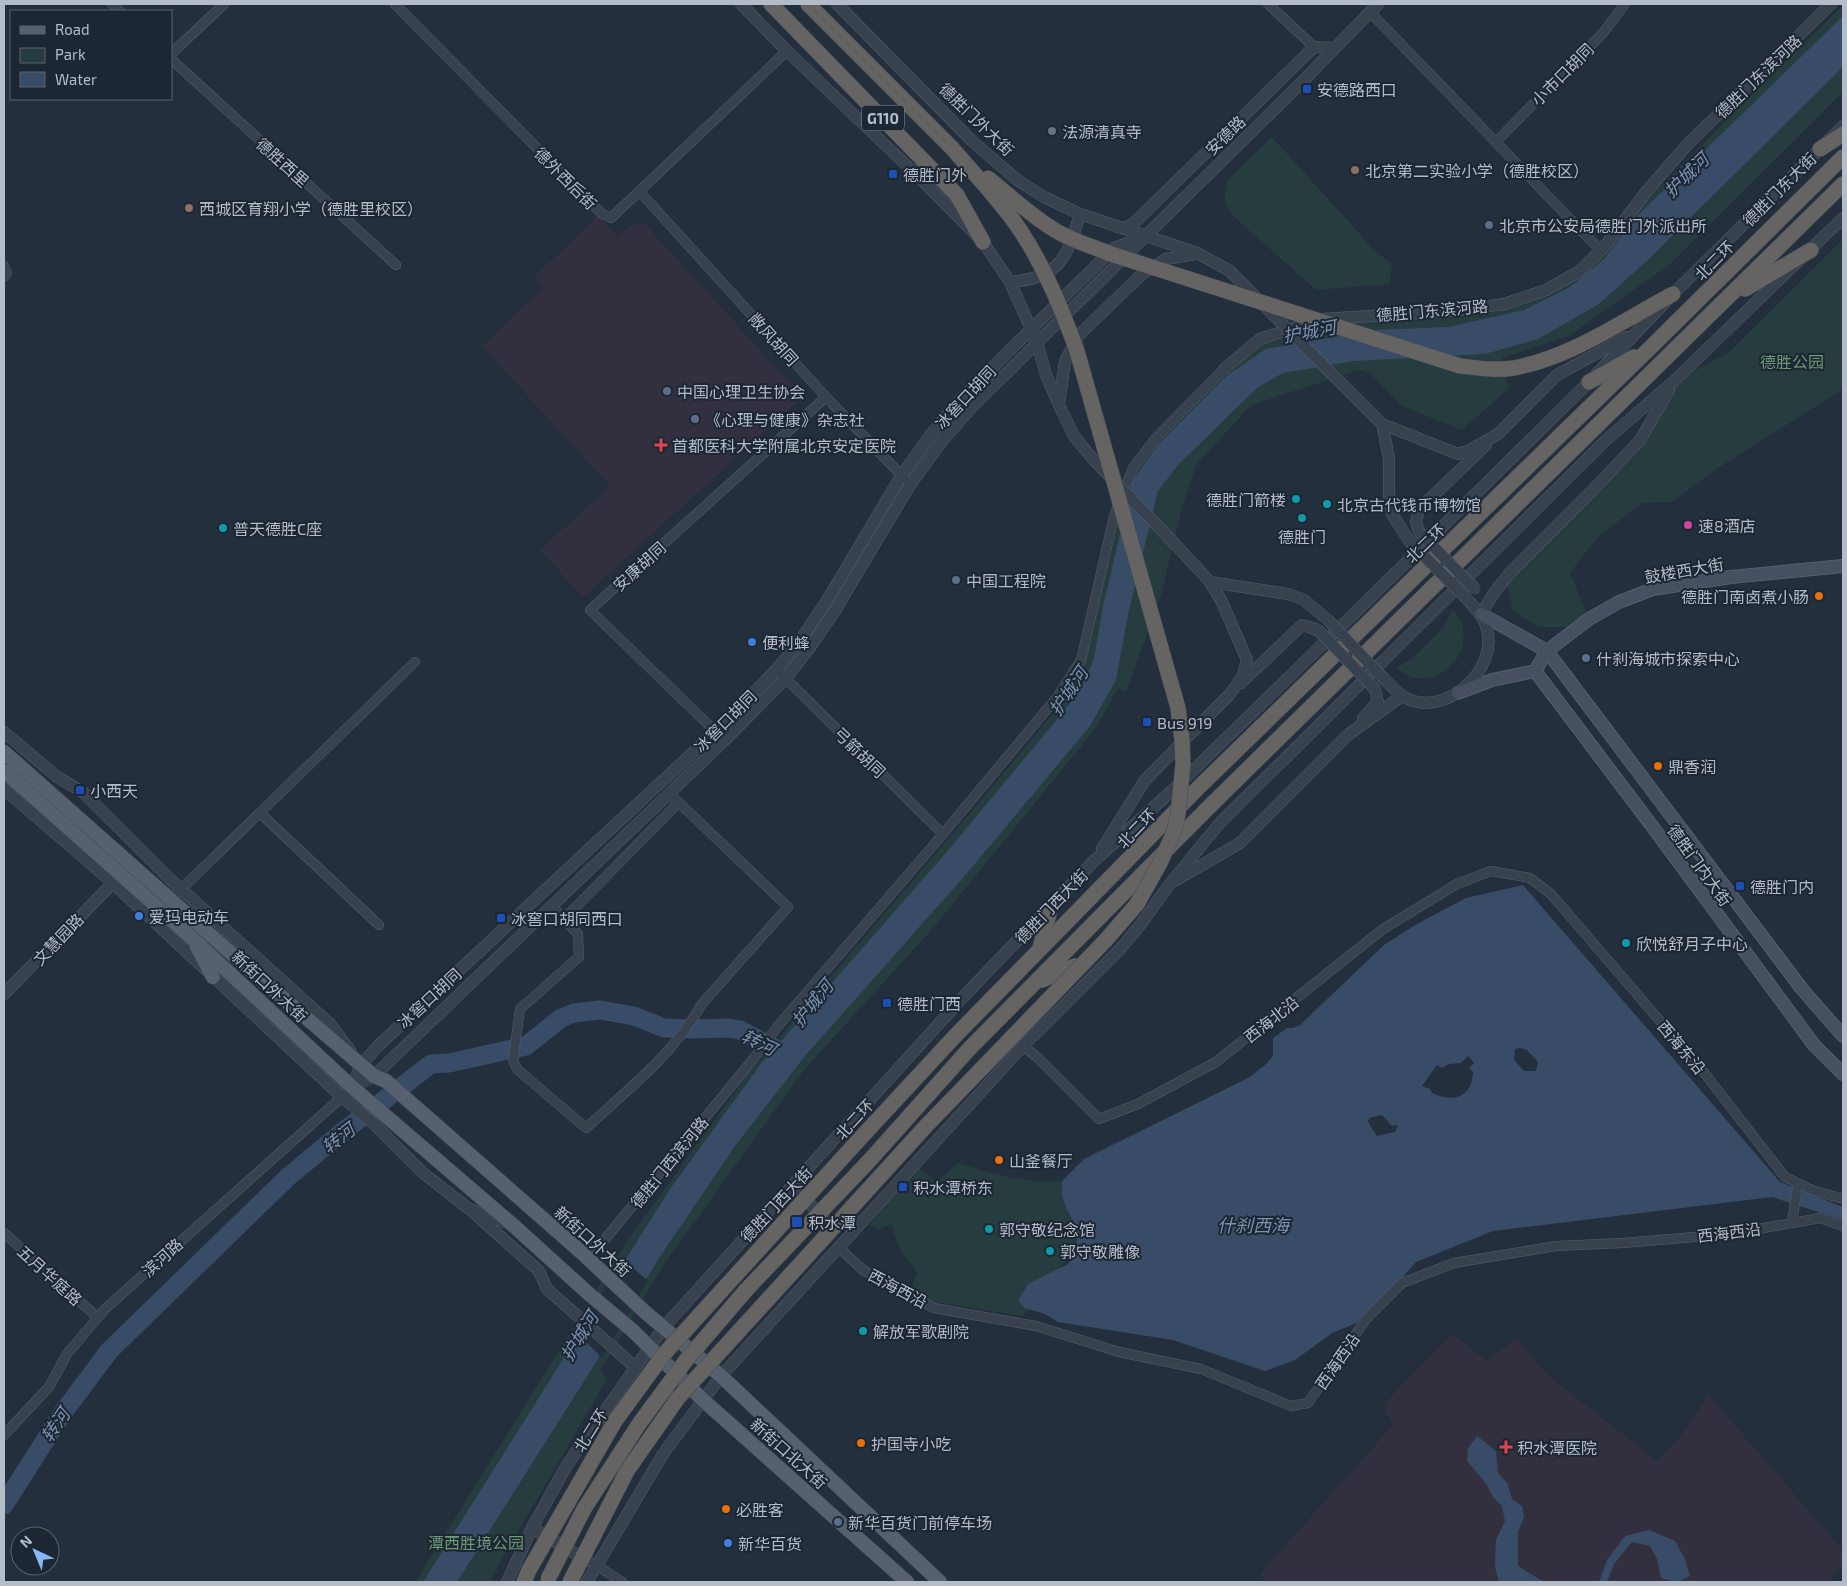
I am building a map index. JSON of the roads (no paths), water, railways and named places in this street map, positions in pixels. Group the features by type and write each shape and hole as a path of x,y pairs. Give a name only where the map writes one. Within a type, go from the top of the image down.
{"highway":[{"name":"G110","path":"771,4 957,195 983,242"},
{"name":"G110","path":"808,4 951,147"},
{"path":"1820,148 1843,134"},
{"path":"951,147 1032,214 1054,230 1079,241 1111,254 1460,366 1486,369 1513,368 1543,360 1601,334 1673,294"},
{"path":"570,1582 627,1471 678,1398 926,1126 1105,941 1137,904 1160,863 1174,832 1183,764 1178,708 1076,352 1061,308 1042,266 1021,231 951,147"},
{"name":"北二环","path":"526,1576 616,1421 664,1354 956,1035 1198,788 1651,348 1843,157"},
{"path":"548,1581 584,1509 639,1424 687,1360 747,1289 870,1160 970,1048 1397,621 1843,184"},
{"path":"1726,299 1811,250"},
{"path":"1588,382 1651,348"},
{"path":"1040,949 1051,906"},
{"path":"1034,984 1075,966"}],"main road":[{"name":"鼓楼西大街","path":"1534,671 1547,651 1589,619 1619,602 1654,589 1731,577 1843,566"},
{"path":"1481,614 1547,651"},
{"name":"德胜门内大街","path":"1547,651 1802,990 1843,1036"},
{"path":"1458,693 1492,680 1534,671"},
{"name":"德胜门内大街","path":"1534,671 1652,826 1814,1045 1843,1074"},
{"name":"新街口外大街","path":"4,752 176,894 232,954 361,1065 405,1099 664,1327"},
{"name":"新街口外大街","path":"4,771 192,938 347,1092 514,1226 650,1346"},
{"path":"192,938 213,977"},
{"name":"新街口北大街","path":"664,1327 721,1376 940,1582"},
{"name":"新街口北大街","path":"650,1346 703,1400 907,1582"}],"street":[{"path":"172,53 224,4"},
{"name":"德外西后街","path":"395,4 602,214 612,218 787,51"},
{"path":"740,4 901,162 923,181 983,242 1010,282 1037,342 1046,375 1074,436 1091,457 1210,582 1221,600 1247,660 1242,676 1229,695"},
{"name":"德胜门外大街","path":"837,4 972,141 1016,179 1044,197 1080,214 1197,253 1230,271 1382,424"},
{"path":"1268,4 1314,47 1334,48"},
{"name":"小市口胡同","path":"1496,142 1603,33 1625,4"},
{"name":"德胜门东滨河路","path":"1224,369 1260,339 1322,319 1452,312 1504,304 1546,290 1580,271 1600,250 1646,192 1688,144 1829,4"},
{"path":"1374,8 1496,142 1600,250"},
{"name":"安德路","path":"1037,342 1146,237 1374,8"},
{"name":"安德路","path":"1116,227 1128,226 1135,222 1314,47"},
{"name":"德胜西里","path":"172,60 396,265"},
{"name":"德胜门东大街","path":"1094,861 1176,787 1588,382 1673,294 1843,126"},
{"name":"敞风胡同","path":"640,192 826,397 910,484"},
{"path":"1010,282 1024,281 1041,276 1052,269 1064,257 1071,245 1080,214"},
{"path":"587,1582 663,1454 721,1376 1023,1046 1121,948 1141,924 1169,884 1220,824 1605,440 1673,382 1843,218"},
{"name":"冰窖口胡同","path":"347,1092 361,1065 379,1045 716,731 776,670 799,642 826,602 902,476 932,433 956,404 1114,248 1146,237"},
{"path":"1059,405 1065,361 1079,335 1141,275 1166,259 1197,253"},
{"path":"4,266 8,273 4,277"},
{"path":"1509,574 1489,589 1475,589 1419,532 1416,522 1419,508 1498,434 1557,375 1637,331"},
{"name":"冰窖口胡同","path":"347,1092 380,1078 552,906 785,679 808,650 836,609 910,484 942,441 971,408 1037,342"},
{"name":"德胜门西滨河路","path":"581,1252 601,1244 751,1062 778,1026 944,834 1058,696 1081,660 1114,516 1133,468 1155,439 1224,369"},
{"path":"1481,614 1509,574 1640,440 1673,382"},
{"name":"安康胡同","path":"724,740 590,610 826,397"},
{"path":"1210,582 1288,594 1311,605 1402,696 1425,702 1440,700 1458,693 1471,682 1484,661 1488,635 1481,614 1410,542 1392,514 1389,495 1389,458 1382,424"},
{"path":"1382,424 1458,454 1468,451 1498,434"},
{"path":"1094,861 1145,780 1302,625 1318,630 1375,689 1378,702 1349,734 1240,844 1169,884"},
{"path":"176,894 415,662"},
{"name":"弓箭胡同","path":"776,670 944,834"},
{"path":"1349,734 1402,696"},
{"name":"新街口外大街","path":"4,732 56,776 84,793 176,894"},
{"name":"新街口外大街","path":"4,789 112,883 213,977 347,1092"},
{"path":"552,906 578,934 580,957 520,1009 513,1060 517,1069 586,1128 678,1040 701,1005 788,907 669,793"},
{"path":"564,919 678,803"},
{"path":"260,813 378,925"},
{"name":"德胜门西大街","path":"507,1582 532,1528 567,1465 664,1327 959,1002 1094,861"},
{"name":"西海北沿","path":"1023,1046 1038,1058 1099,1119 1138,1104 1216,1062 1383,929 1457,884 1491,871 1530,878"},
{"name":"西海东沿","path":"1530,878 1551,894 1688,1054 1785,1177 1797,1186 1843,1199"},
{"name":"文慧园路","path":"4,994 112,883"},
{"path":"721,1376 747,1312 918,1124 1075,966 1141,924"},
{"name":"滨河路","path":"4,1435 49,1387 67,1354 97,1318 347,1092"},
{"name":"新街口外大街","path":"380,1120 422,1172 469,1208 539,1271 547,1289 635,1367"},
{"path":"1792,1223 1797,1186"},
{"path":"792,1187 829,1222 861,1222"},
{"name":"新街口外大街","path":"469,1208 514,1226"},
{"name":"西海西沿","path":"839,1248 863,1270 934,1308 1036,1326 1119,1352 1201,1369 1291,1406 1308,1402 1366,1319 1402,1282 1454,1263 1556,1246 1623,1243 1730,1234 1820,1218 1843,1226"},
{"name":"五月华庭路","path":"4,1233 97,1318"},
{"path":"532,1528 622,1582"}],"water":[{"name":"护城河","path":"1843,16 1843,67 1650,258 1599,304 1538,339 1485,354 1354,361 1283,373 1257,388 1178,465 1158,491 1129,610 1116,680 1090,726 968,872 805,1056 735,1146 659,1258 593,1367 457,1582 423,1582 670,1189 761,1064 945,854 1064,711 1082,686 1094,659 1103,606 1133,480 1157,446 1225,377 1266,349 1374,330 1448,327 1524,310 1570,287 1604,259 1638,215"},
{"name":"什刹西海","path":"1523,885 1780,1182 1843,1207 1843,1220 1772,1197 1493,1231 1416,1262 1366,1319 1332,1333 1295,1360 1265,1371 1173,1340 1058,1322 1045,1314 1025,1308 1018,1301 1028,1284 1068,1264 1077,1247 1076,1226 1062,1196 1062,1181 1084,1159 1250,1077 1273,1056 1273,1038 1287,1028 1300,1025 1384,945 1417,924 1466,898","holes":["1515,1049 1527,1050 1538,1062 1536,1071 1524,1071 1514,1060","1468,1056 1474,1063 1469,1068 1473,1072 1472,1081 1469,1088 1460,1096 1447,1098 1432,1093 1430,1089 1422,1086 1437,1065 1442,1068 1449,1064 1461,1063","1382,1115 1392,1126 1398,1126 1395,1132 1377,1136 1368,1122 1369,1118"]},
{"path":"1477,1436 1496,1451 1498,1473 1508,1484 1512,1499 1522,1506 1524,1517 1518,1532 1518,1566 1544,1582 1499,1582 1495,1567 1496,1540 1505,1521 1502,1506 1493,1497 1487,1485 1467,1461 1468,1448"},
{"path":"1649,1530 1675,1541 1685,1559 1690,1576 1677,1582 1661,1578 1657,1559 1650,1546 1632,1542 1614,1564 1607,1582 1599,1582 1607,1560 1625,1536"}],"waterway":[{"name":"转河","path":"4,1505 62,1414 109,1351 288,1177 341,1133 431,1064 449,1063 526,1046 561,1018 574,1013 600,1010 634,1016 664,1028 729,1028 740,1030 791,1057"}],"place":[{"name":"安德路西口","path":"1307,89"},
{"name":"法源清真寺","path":"1052,131"},
{"name":"北京第二实验小学（德胜校区）","path":"1355,170"},
{"name":"德胜门外","path":"893,174"},
{"name":"西城区育翔小学（德胜里校区）","path":"189,208"},
{"name":"北京市公安局德胜门外派出所","path":"1489,225"},
{"name":"中国心理卫生协会","path":"667,391"},
{"name":"《心理与健康》杂志社","path":"695,419"},
{"name":"首都医科大学附属北京安定医院","path":"661,445"},
{"name":"德胜门箭楼","path":"1296,499"},
{"name":"北京古代钱币博物馆","path":"1327,504"},
{"name":"德胜门","path":"1302,518"},
{"name":"速8酒店","path":"1688,525"},
{"name":"普天德胜C座","path":"223,528"},
{"name":"中国工程院","path":"956,580"},
{"name":"德胜门南卤煮小肠","path":"1819,596"},
{"name":"便利蜂","path":"752,642"},
{"name":"什刹海城市探索中心","path":"1586,658"},
{"name":"Bus 919","path":"1147,722"},
{"name":"鼎香润","path":"1658,766"},
{"name":"小西天","path":"80,790"},
{"name":"德胜门内","path":"1740,886"},
{"name":"爱玛电动车","path":"139,916"},
{"name":"冰窖口胡同西口","path":"501,918"},
{"name":"欣悦舒月子中心","path":"1626,943"},
{"name":"德胜门西","path":"887,1003"},
{"name":"山釜餐厅","path":"999,1160"},
{"name":"积水潭桥东","path":"903,1187"},
{"name":"积水潭","path":"797,1222"},
{"name":"郭守敬纪念馆","path":"989,1229"},
{"name":"郭守敬雕像","path":"1050,1251"},
{"name":"解放军歌剧院","path":"863,1331"},
{"name":"护国寺小吃","path":"861,1443"},
{"name":"积水潭医院","path":"1506,1447"},
{"name":"必胜客","path":"726,1509"},
{"name":"新华百货门前停车场","path":"838,1522"},
{"name":"新华百货","path":"728,1543"}],"park label":[{"name":"德胜公园","path":"1792,361"},
{"name":"潭西胜境公园","path":"476,1542"}]}
